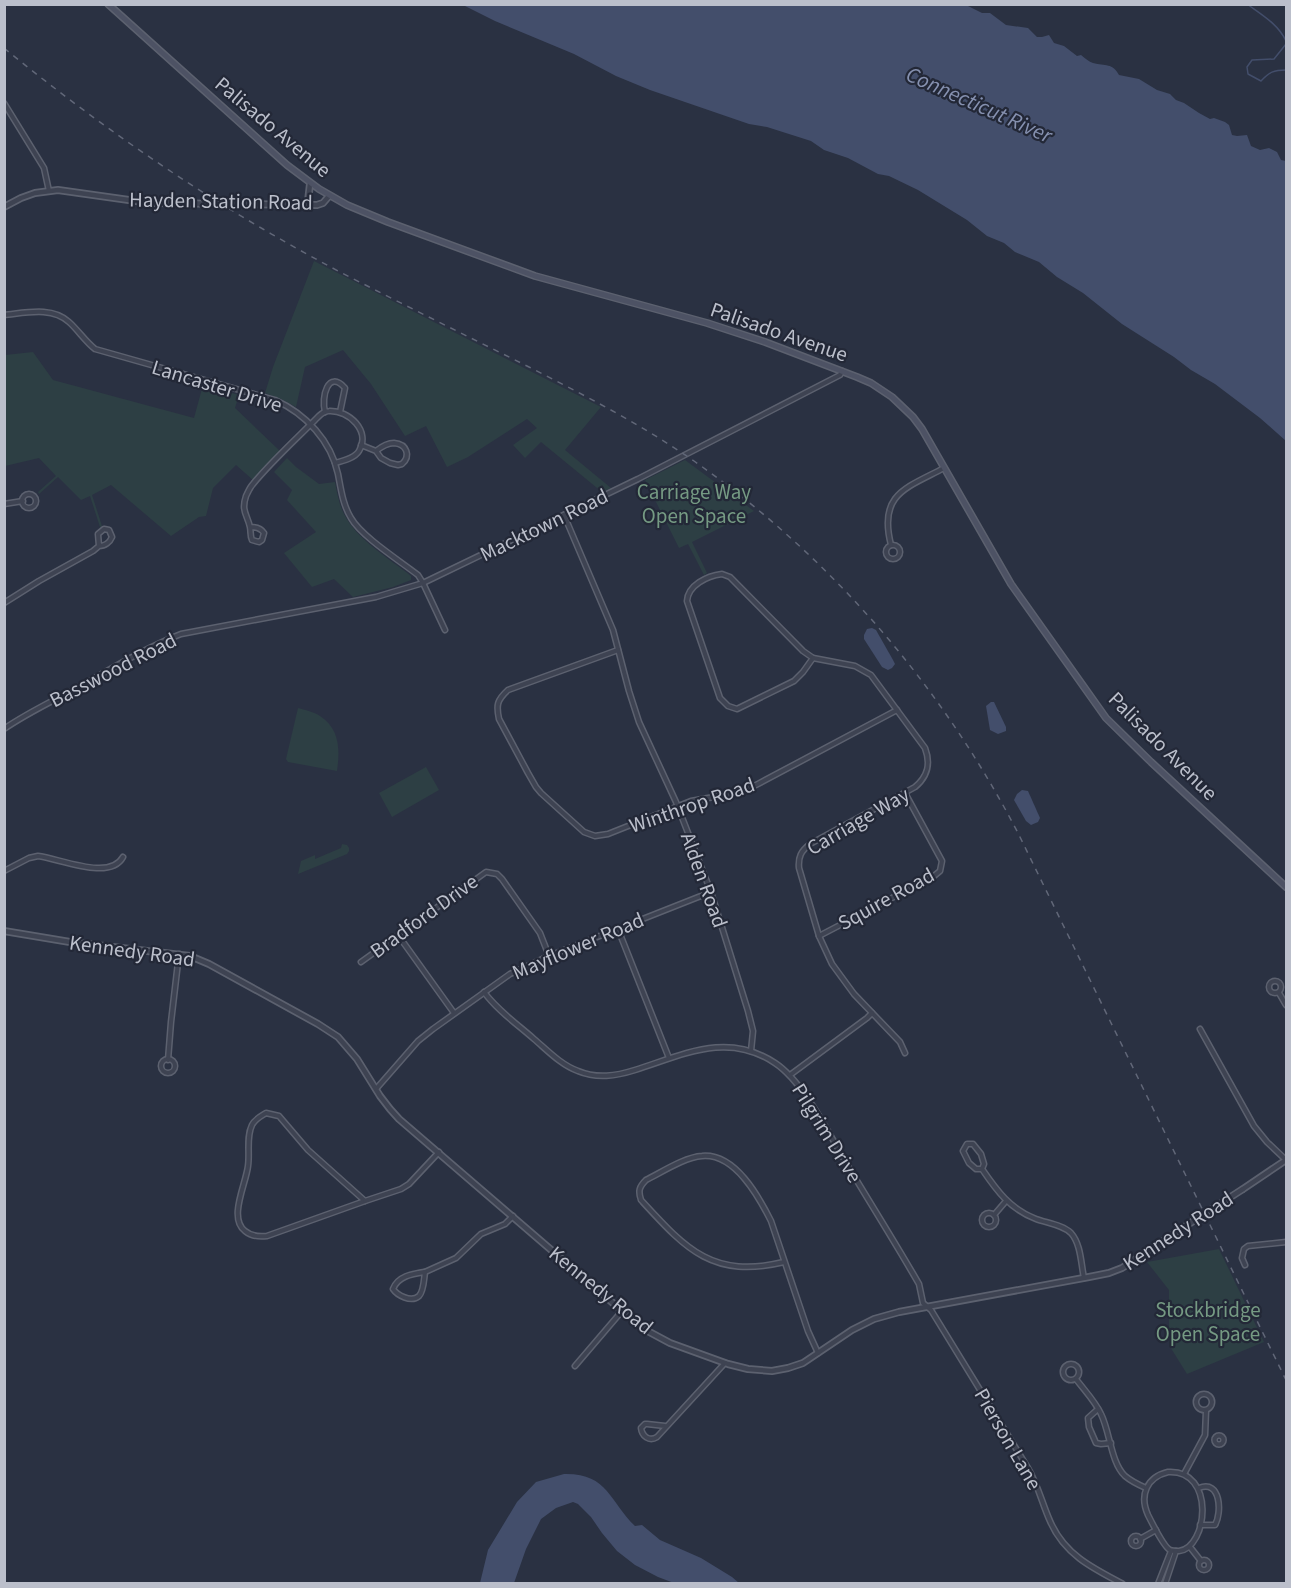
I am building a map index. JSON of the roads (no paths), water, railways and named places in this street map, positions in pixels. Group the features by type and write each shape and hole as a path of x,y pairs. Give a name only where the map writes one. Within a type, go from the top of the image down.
{"main road":[{"name":"Palisado Avenue","path":"108,4 278,158 310,184 346,205 535,276 707,323 765,342 872,383 892,397 922,429 1011,584 1106,718 1287,887"}],"street":[{"path":"4,103 44,168 49,191"},
{"path":"304,204 308,201 310,184"},
{"name":"Hayden Station Road","path":"4,207 21,198 49,191 150,203 322,204 329,196"},
{"name":"Lancaster Drive","path":"4,315 55,313 67,320 95,349 275,400 299,413 311,424 328,447 352,521 374,541 418,574 445,630"},
{"name":"Macktown Road","path":"333,606 376,597 423,583 638,479 840,375 842,371"},
{"path":"325,412 323,403 325,391 334,382 339,382 345,388 340,412"},
{"path":"250,527 262,530 264,533 262,540 259,542 250,538 250,527 244,506 249,489 325,412 340,412 354,421 362,432 361,446 357,454 335,463"},
{"path":"361,446 376,451 381,458 398,465 408,457 405,448 394,443 376,451"},
{"path":"891,545 887,519 894,499 905,489 944,468"},
{"path":"4,504 23,501"},
{"name":"Alden Road","path":"564,515 613,630 639,722 677,807 711,892 748,1011 753,1031 751,1051"},
{"path":"4,603 104,545 111,539 109,530 104,529 98,534 99,546"},
{"path":"713,576 730,577 803,651 813,658 794,681 743,707 737,709 728,706 720,698 687,601 688,594 695,585 713,576"},
{"name":"Basswood Road","path":"5,729 126,661 182,634 333,606"},
{"name":"Winthrop Road","path":"618,650 508,690 498,701 497,710 499,719 536,787 579,828 600,837 702,798 731,794 756,784 897,710"},
{"name":"Carriage Way","path":"813,658 855,666 871,675 925,748 929,760 925,776 915,788 810,844 804,848 798,860 819,936 832,964 854,994 900,1042 905,1053"},
{"name":"Squire Road","path":"819,936 940,871 942,861 905,793"},
{"path":"4,871 29,858 38,856 102,869 115,866 123,857"},
{"name":"Bradford Drive","path":"361,962 486,872 497,874 502,879 540,933 549,956"},
{"name":"Mayflower Road","path":"376,1089 418,1041 510,974 549,956 711,892"},
{"path":"618,929 669,1058"},
{"name":"Kennedy Road","path":"4,931 88,945 190,956 209,964 329,1030 357,1059 390,1109 642,1328 678,1347 748,1370 772,1371 795,1366 809,1360 844,1335 874,1319 899,1312 1084,1278 1122,1268 1286,1161"},
{"path":"398,935 454,1013"},
{"path":"168,1060 179,954"},
{"name":"Pilgrim Drive","path":"484,992 497,1007 559,1060 579,1072 615,1076 669,1058 714,1047 735,1047 769,1059 790,1075 810,1103 919,1284 923,1303 927,1306"},
{"path":"1279,993 1287,1005"},
{"path":"790,1075 872,1013"},
{"path":"1200,1029 1254,1126 1286,1161"},
{"path":"365,1201 308,1150 279,1116 266,1113 254,1122 250,1130 247,1174 237,1218 241,1228 247,1233 260,1237 401,1189 409,1184 439,1152"},
{"path":"982,1168 976,1169 969,1163 963,1151 967,1144 973,1144 981,1154 984,1164 982,1168 1006,1202 1025,1214 1061,1227 1072,1234 1078,1247 1084,1278"},
{"path":"784,1262 768,1266 739,1266 712,1261 695,1252 676,1238 641,1200 638,1192 642,1184 694,1157 708,1156 721,1160 741,1174 763,1205 771,1221 807,1331 818,1354"},
{"path":"994,1215 1006,1202"},
{"path":"425,1272 419,1296 415,1298 401,1296 394,1291 396,1281 425,1272 456,1258 481,1234 505,1224 513,1216"},
{"path":"1245,1265 1242,1258 1244,1249 1248,1246 1287,1242"},
{"name":"Pierson Lane","path":"927,1306 1038,1485 1049,1518 1059,1538 1079,1559 1123,1584"},
{"path":"574,1366 622,1311"},
{"path":"665,1426 645,1424 641,1428 647,1438 653,1439 725,1363"},
{"path":"1074,1364 1078,1368 1079,1375 1076,1379 1071,1380 1064,1376 1063,1371 1067,1365 1074,1364"},
{"path":"1076,1379 1099,1409 1116,1461 1123,1474 1146,1488"},
{"path":"1184,1474 1205,1435 1206,1411 1211,1407 1212,1399 1202,1394 1197,1397 1196,1404 1200,1409 1206,1411"},
{"path":"1099,1409 1087,1418 1089,1427 1097,1443 1111,1443"},
{"path":"1205,1435 1215,1439"},
{"path":"1172,1472 1184,1474 1193,1480 1202,1506 1200,1525 1190,1547 1171,1551 1156,1530 1144,1499 1146,1488 1154,1478 1172,1472"},
{"path":"1198,1489 1206,1486 1213,1488 1218,1508 1215,1525 1200,1525"},
{"path":"1140,1539 1156,1530"},
{"path":"1190,1547 1201,1561"},
{"path":"1158,1584 1171,1551"},
{"path":"1165,1584 1176,1551"}],"water":[{"name":"Connecticut River","path":"463,5 966,5 982,13 990,13 1006,25 1028,28 1037,37 1049,35 1054,43 1064,46 1077,56 1081,55 1092,62 1111,67 1119,75 1139,79 1157,90 1170,94 1176,100 1210,119 1225,122 1229,125 1232,135 1247,135 1251,146 1260,150 1269,148 1277,152 1281,160 1286,161 1286,441 1215,384 1122,324 1039,262 987,236 967,220 918,190 889,176 878,174 848,158 824,150 811,141 767,127 749,124 650,90"},
{"path":"867,629 876,630 895,664 888,670 882,667 864,639"},
{"path":"994,702 1006,727 1006,731 998,734 990,730 986,706"},
{"path":"1022,790 1028,791 1040,818 1038,822 1031,825 1026,821 1014,800"},
{"path":"564,1474 579,1475 599,1483 635,1526 642,1525 660,1540 701,1558 739,1583 674,1583 658,1577 635,1565 617,1551 591,1517 573,1502 556,1508 541,1519 526,1549 514,1583 480,1583 488,1550 517,1502 536,1482"}],"waterway":[{"path":"1247,4 1274,25 1286,41"},
{"path":"1286,44 1274,59 1252,60 1247,67 1248,74 1261,81 1272,72 1286,70"}],"railway":[{"path":"4,48 125,140 253,223 342,273 593,400 674,448 744,498 792,539 836,582 918,676 988,778 1018,833 1286,1380"}],"park label":[{"name":"Carriage Way Open Space","path":"694,504"},
{"name":"Stockbridge Open Space","path":"1208,1322"}]}
